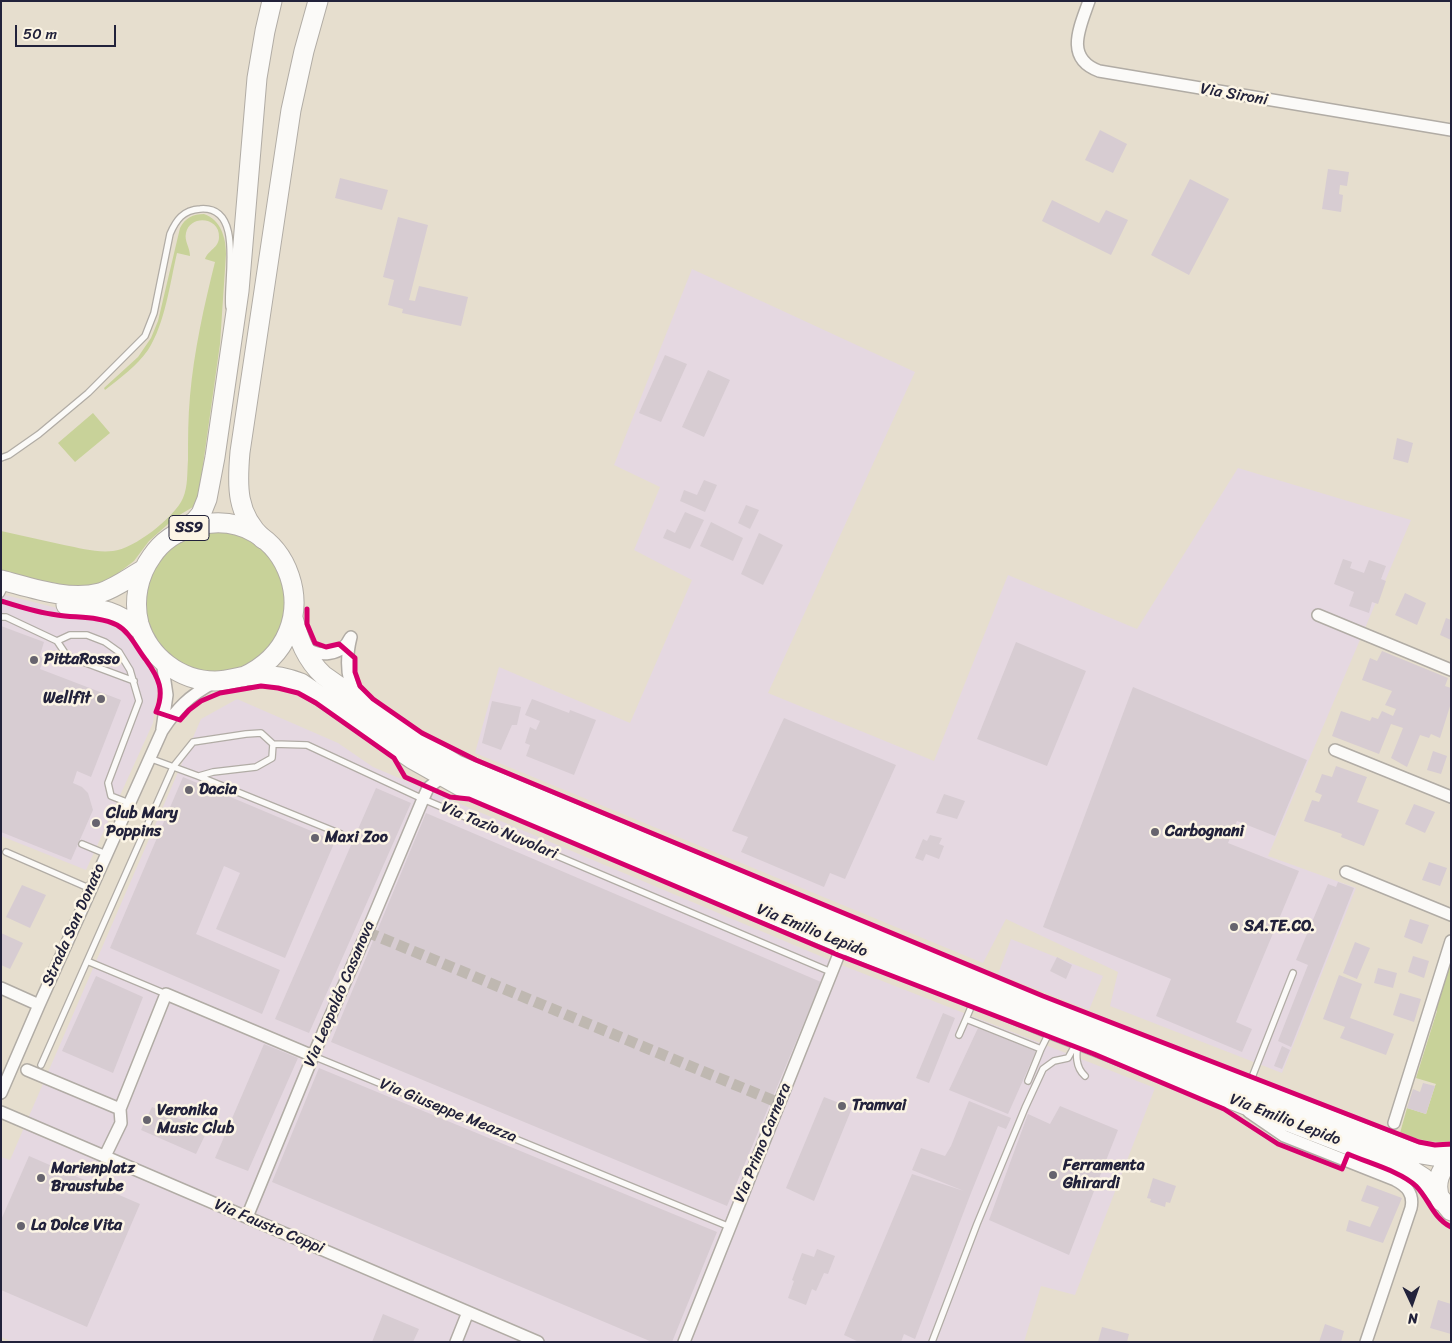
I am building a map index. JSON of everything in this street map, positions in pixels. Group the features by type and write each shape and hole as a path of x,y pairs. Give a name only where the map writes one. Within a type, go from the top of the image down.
{"main road":[{"path":"178,533 198,518 207,499 219,433 233,340 245,230 257,78 272,1"},
{"path":"263,539 248,523 241,506 239,482 240,452 289,125 304,51 318,1"},
{"name":"SS9","path":"224,524 247,530 263,539 276,551 288,570 294,593 293,618 286,638 264,665 242,677 205,681 171,668 153,651 141,630 138,620 136,599 140,578 155,552 178,533 201,525 224,524"},
{"name":"SS9","path":"2,589 88,595 114,587 144,569"},
{"name":"SS9","path":"2,589 44,602 109,611 121,616 141,630"},
{"name":"Via Emilio Lepido","path":"293,618 300,641 307,656 316,668 339,687 424,746 477,774 1029,1002 1415,1152 1451,1158"},
{"name":"Via Emilio Lepido","path":"242,677 276,676 301,683 412,759 473,791 1078,1040 1410,1169 1424,1178 1446,1207"},
{"name":"Via Emilio Lepido","path":"1446,1207 1438,1190 1439,1178 1444,1166 1451,1158"}],"street":[{"name":"Via Sironi","path":"1089,1 1079,29 1077,47 1078,53 1084,62 1099,71 1451,130"},
{"path":"1318,615 1451,670"},
{"name":"Via Emilio Lepido","path":"300,641 303,646 310,650 328,654 341,650 346,646 350,637 347,664 349,680 356,696 368,707"},
{"name":"Strada San Donato","path":"162,660 167,695 162,731"},
{"name":"Strada San Donato","path":"1,1094 162,731 184,701 217,681"},
{"path":"1335,750 1451,797"},
{"name":"Via Leopoldo Casanova","path":"247,1217 313,1056 423,799 428,788 442,776"},
{"path":"1346,872 1451,915"},
{"path":"1394,1123 1451,941"},
{"name":"Via Primo Carnera","path":"684,1342 843,944"},
{"path":"1,988 39,1005"},
{"path":"105,1156 120,1123 120,1109 166,994"},
{"name":"Via Giuseppe Meazza","path":"166,994 313,1056"},
{"path":"27,1070 120,1109"},
{"path":"1222,1096 1243,1107 1278,1134 1390,1178 1403,1185 1410,1193 1412,1198 1411,1208 1366,1342"},
{"name":"Via Fausto Coppi","path":"1,1112 538,1342"},
{"path":"456,1342 468,1312"}],"lane":[{"path":"1,458 9,455 39,434 88,393 145,336 154,313 170,234 175,223 183,214 192,210 203,208 216,212 224,218 228,229 231,259 228,294 233,340"},
{"path":"1,617 6,617 58,641 67,656 134,681"},
{"path":"58,641 70,635 87,635 105,642 118,652 130,670 139,701 108,783 111,796 129,803"},
{"name":"Via Tazio Nuvolari","path":"173,767 193,742 261,733 273,744 307,745 423,799 831,972"},
{"path":"198,776 213,772 256,767 272,758 273,744"},
{"path":"149,758 341,834"},
{"path":"41,1065 173,767"},
{"path":"82,844 106,854"},
{"path":"4,854 91,889"},
{"path":"87,961 166,994"},
{"path":"1248,1088 1293,973"},
{"path":"959,1035 975,998"},
{"path":"966,1019 1042,1049"},
{"path":"1028,1081 1047,1037 1046,1027"},
{"path":"1078,1040 1076,1057 1079,1071 1085,1076"},
{"path":"932,1342 977,1224 1043,1069 1054,1061 1068,1058 1078,1040"},
{"name":"Via Giuseppe Meazza","path":"313,1056 730,1227"}],"shaded area":[{"path":"692,269 915,372 768,693 934,761 1008,575 1137,629 1238,468 1411,520 1268,856 1356,888 1282,1073 1110,1006 1118,972 1006,919 983,963 475,753 499,667 630,723 692,580 634,550 660,487 614,465"},
{"path":"1,594 121,624 143,648 158,687 153,723 86,870 1,836"},
{"path":"237,699 338,743 373,767 839,964 1155,1088 1075,1295 1041,1286 1024,1342 13,1342 1,1337 1,1157 10,1160 201,719"},
{"path":"1011,939 1103,976 1089,1010 998,974"}],"green space":[{"path":"204,214 215,221 221,230 224,236 226,254 220,344 199,497 193,507 176,517 149,541 134,561 113,577 92,586 76,588 1,573 1,531 88,550 113,551 132,545 153,531 179,506 186,489 190,396 194,362 215,262 205,259 219,241 218,230 215,225 204,220 193,223 189,227 186,233 186,241 190,256 177,253 163,316 154,340 148,350 128,372 105,390 104,388 138,357 151,338 158,321 180,228 190,217"},
{"path":"93,413 110,433 75,462 58,443"},
{"path":"215,532 229,533 242,537 264,553 280,575 284,588 284,616 280,629 264,651 242,667 229,671 215,672 201,671 188,667 166,651 150,629 146,616 145,602 146,588 150,575 166,553 188,537 201,533"},
{"path":"1451,957 1451,1141 1444,1142 1419,1139 1400,1133 1407,1108 1426,1114 1436,1084 1416,1078 1437,1011 1436,1007"}],"building":[{"path":"1100,130 1127,144 1113,173 1085,160"},
{"path":"1328,169 1349,172 1347,186 1340,185 1339,194 1343,195 1341,212 1322,209"},
{"path":"340,178 388,190 382,210 335,198"},
{"path":"1190,179 1229,199 1189,275 1151,255"},
{"path":"1052,200 1099,223 1106,210 1128,220 1111,255 1042,221"},
{"path":"398,217 428,225 409,300 415,301 419,286 468,297 461,326 402,313 403,309 388,305 394,280 383,277"},
{"path":"665,355 687,364 661,422 639,413"},
{"path":"708,370 730,380 704,437 682,427"},
{"path":"1397,438 1413,443 1408,463 1393,459"},
{"path":"704,480 717,485 705,512 680,501 684,490 697,495"},
{"path":"746,505 759,510 750,529 738,523"},
{"path":"685,512 704,520 690,549 663,538 667,529 675,533"},
{"path":"711,522 743,538 733,561 700,546"},
{"path":"759,533 783,545 763,585 741,574"},
{"path":"1343,559 1352,562 1350,568 1364,573 1369,560 1386,566 1381,579 1386,581 1378,604 1372,602 1369,613 1349,606 1354,592 1334,584"},
{"path":"1405,593 1426,603 1417,625 1395,615"},
{"path":"1446,618 1451,620 1451,640 1440,635"},
{"path":"1,626 44,642 40,655 43,660 40,669 121,700 91,777 77,771 73,783 82,787 88,793 93,810 71,860 1,832"},
{"path":"1016,642 1086,671 1047,766 977,739"},
{"path":"1382,651 1448,678 1445,686 1451,688 1451,703 1440,738 1431,734 1429,738 1420,735 1407,767 1391,758 1403,728 1391,724 1379,754 1332,736 1341,711 1370,721 1372,717 1378,719 1382,711 1393,716 1396,709 1385,705 1392,691 1362,680 1370,658 1377,661"},
{"path":"1133,687 1307,760 1275,836 1237,821 1228,843 1299,871 1236,1022 1252,1029 1242,1052 1156,1016 1171,979 1043,927"},
{"path":"532,699 569,713 570,710 596,720 574,775 526,756 530,745 525,743 530,727 536,730 540,721 525,715"},
{"path":"492,701 521,707 517,725 512,725 501,750 482,743"},
{"path":"784,718 896,765 845,879 830,873 824,887 741,852 748,837 732,831"},
{"path":"1433,751 1447,756 1441,774 1427,770"},
{"path":"1336,766 1367,777 1357,802 1379,810 1364,846 1341,837 1342,834 1304,821 1312,800 1319,802 1322,795 1315,792 1322,774 1332,777"},
{"path":"183,777 335,841 285,958 216,929 240,873 224,866 196,934 280,970 262,1014 110,948"},
{"path":"376,788 411,803 309,1033 275,1019"},
{"path":"944,794 965,801 957,819 936,813"},
{"path":"1414,804 1435,812 1425,833 1405,824"},
{"path":"426,813 821,982 727,1206 331,1042"},
{"path":"930,835 942,838 939,844 944,846 939,859 926,854 923,861 915,858 923,839 927,841"},
{"path":"1429,862 1447,868 1440,886 1422,880"},
{"path":"1338,882 1354,888 1291,1047 1278,1041 1308,965 1296,960 1328,884 1336,887"},
{"path":"22,885 46,895 30,928 6,917"},
{"path":"1410,919 1429,925 1422,944 1404,937"},
{"path":"1,933 23,943 10,969 1,965"},
{"path":"1355,942 1370,948 1357,979 1343,973"},
{"path":"1413,956 1429,961 1424,978 1408,972"},
{"path":"1057,957 1072,965 1066,979 1050,971"},
{"path":"1378,968 1397,973 1393,988 1374,983"},
{"path":"1339,975 1362,984 1350,1018 1394,1034 1386,1055 1340,1038 1345,1027 1323,1019"},
{"path":"96,976 143,997 113,1073 62,1051"},
{"path":"1400,993 1421,999 1414,1022 1393,1015"},
{"path":"943,1013 955,1018 929,1083 916,1078"},
{"path":"978,1028 1036,1051 1008,1114 949,1090"},
{"path":"264,1044 298,1058 248,1171 215,1158"},
{"path":"1282,1046 1290,1050 1282,1069 1274,1066"},
{"path":"319,1068 717,1232 672,1342 652,1342 272,1182"},
{"path":"1423,1083 1435,1086 1426,1114 1407,1108 1413,1089 1420,1092"},
{"path":"824,1097 852,1108 814,1201 786,1188"},
{"path":"969,1101 1011,1118 1006,1129 998,1126 915,1339 904,1334 901,1342 859,1342 844,1335 912,1174 964,1191 912,1170 921,1148 945,1156"},
{"name":"Ferramenta Ghirardi","path":"1060,1106 1118,1130 1069,1255 989,1220 1028,1114 1050,1124"},
{"path":"152,1107 207,1131 196,1154 141,1130"},
{"path":"29,1156 140,1204 87,1327 1,1290 1,1220"},
{"path":"1153,1178 1176,1186 1170,1203 1166,1202 1165,1207 1150,1202 1151,1199 1147,1198"},
{"path":"1367,1185 1402,1198 1383,1243 1346,1231 1349,1220 1370,1227 1379,1207 1361,1201"},
{"path":"817,1249 835,1256 828,1274 824,1273 816,1291 812,1289 806,1305 788,1298 794,1281 792,1280 802,1253 814,1257"},
{"path":"1438,1300 1451,1304 1451,1334 1430,1328"},
{"path":"383,1314 419,1329 413,1342 372,1342"},
{"path":"1325,1324 1344,1331 1341,1342 1319,1342"},
{"path":"1102,1327 1129,1334 1127,1342 1098,1342"}],"tunnel":[{"path":"367,932 779,1103"}],"cycle path":[{"path":"1,601 43,613 103,620 122,628 151,667 157,679 160,698 156,712 180,720 201,701 220,693 261,686 298,693 316,703 394,758 405,777 450,797 469,799 838,955 1094,1054 1224,1109 1278,1144 1342,1169 1348,1154 1393,1172 1416,1186 1435,1214 1451,1227"},
{"path":"307,609 307,624 315,643 326,647 339,644 355,658 355,672 360,686 373,699 422,733 476,760 1043,996 1419,1142 1435,1145 1451,1144"}],"place":[{"name":"PittaRosso","path":"34,660"},
{"name":"Wellfit","path":"101,699"},
{"name":"Dacia","path":"189,790"},
{"name":"Club Mary Poppins","path":"96,823"},
{"name":"Carbognani","path":"1155,832"},
{"name":"Maxi Zoo","path":"315,838"},
{"name":"SA.TE.CO.","path":"1234,927"},
{"name":"Tramvai","path":"842,1106"},
{"name":"Veronika Music Club","path":"147,1120"},
{"name":"Ferramenta Ghirardi","path":"1053,1175"},
{"name":"Marienplatz Braustube","path":"41,1178"},
{"name":"La Dolce Vita","path":"21,1226"}]}
